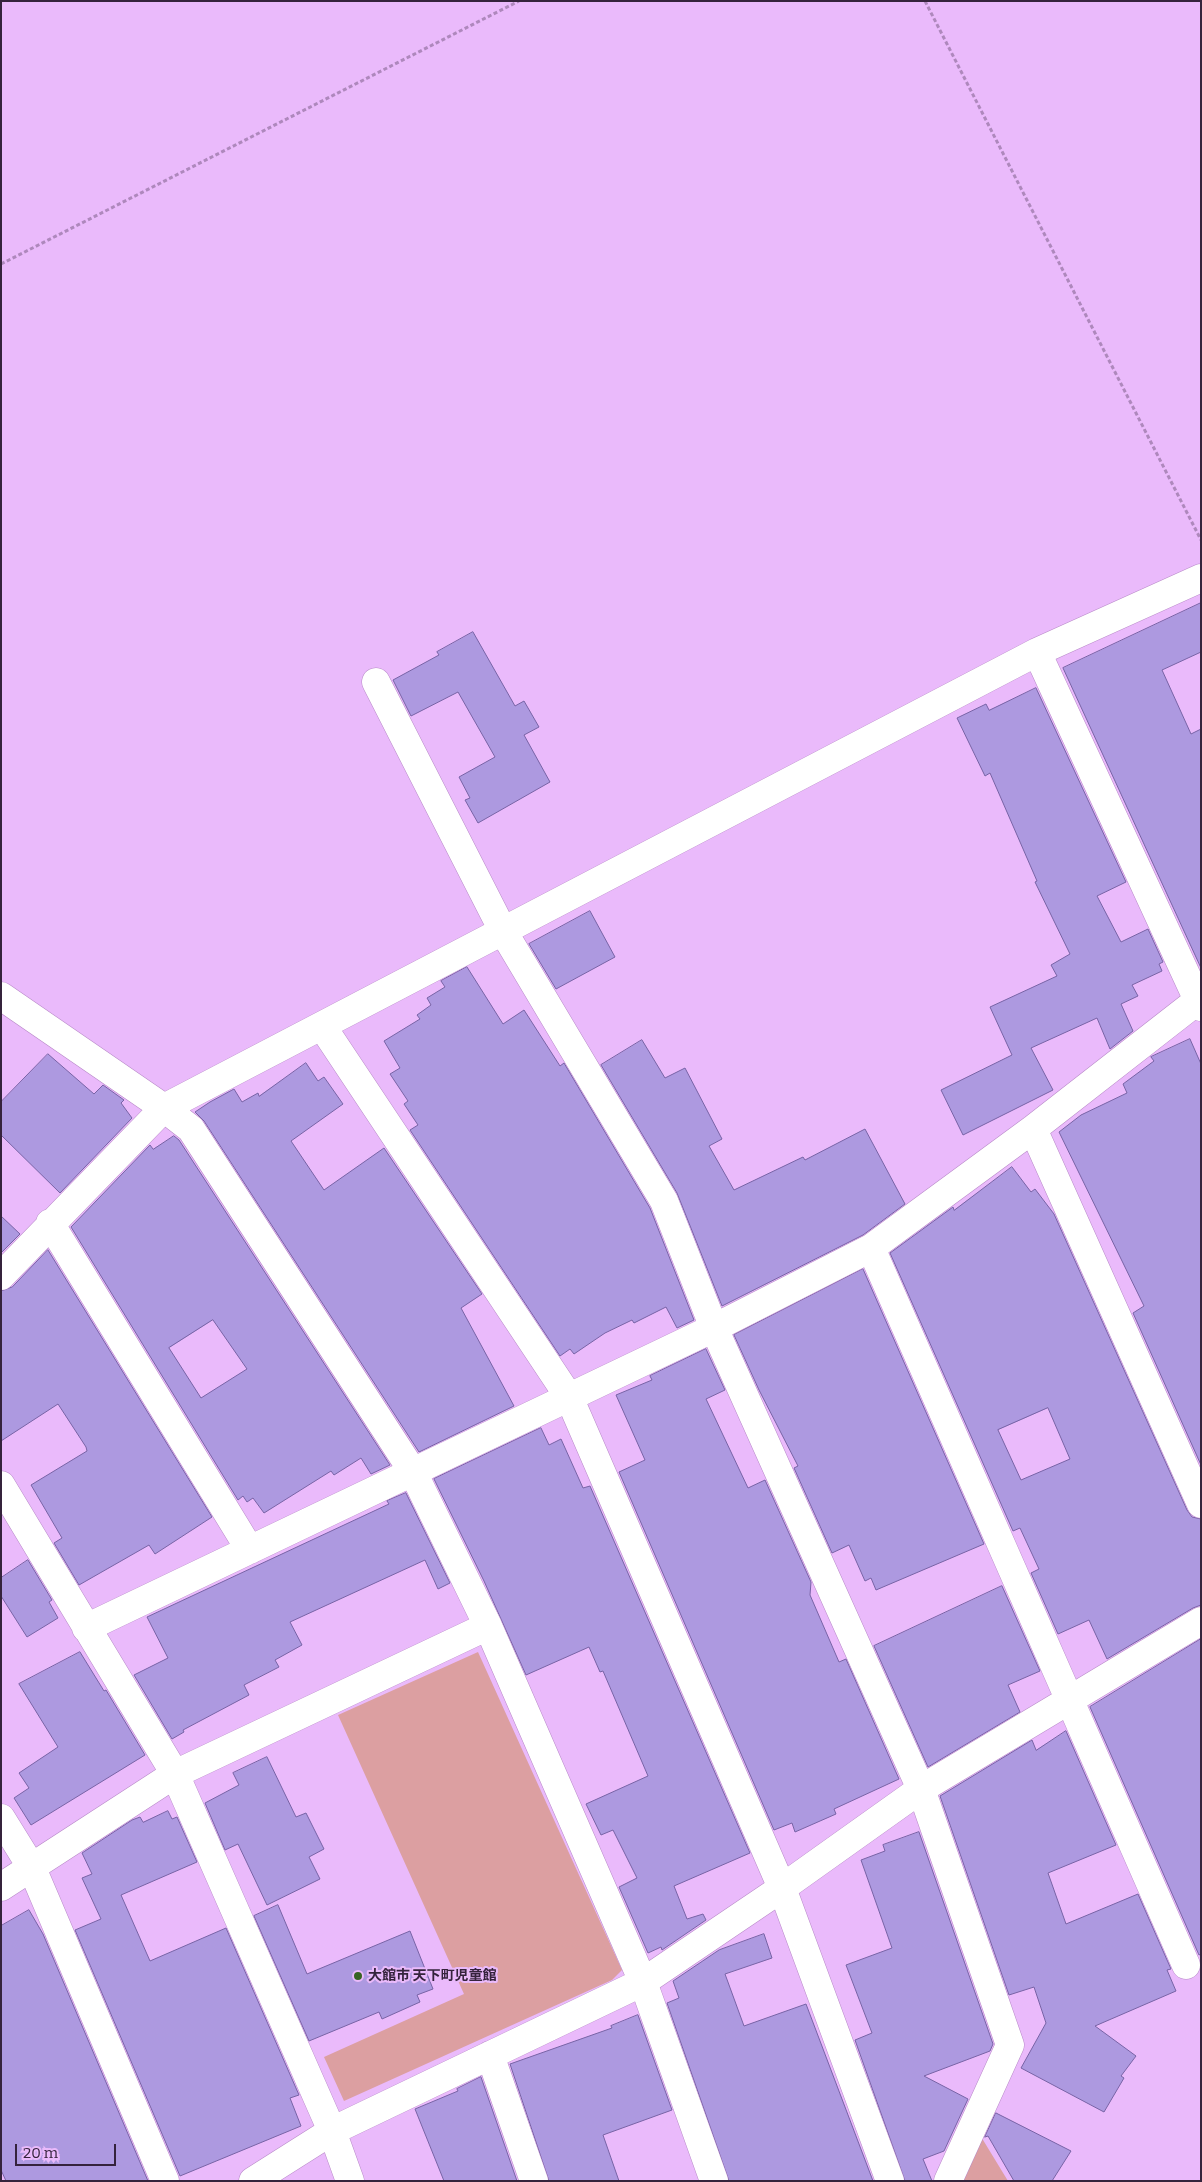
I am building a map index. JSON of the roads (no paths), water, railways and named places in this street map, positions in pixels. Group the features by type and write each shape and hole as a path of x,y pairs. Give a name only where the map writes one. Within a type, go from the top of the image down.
{"street":[{"path":"1,1276 50,1223 164,1108 1037,652 1201,578"},
{"path":"86,1628 714,1328 871,1248 1033,1129 1200,1001 1037,652"},
{"path":"376,682 503,931 664,1201 714,1328 922,1789 1010,2045 948,2181"},
{"path":"1,996 164,1108 191,1129 413,1472 488,1626 643,1982 714,2181"},
{"path":"322,1026 569,1397 782,1888 890,2181"},
{"path":"1033,1129 1201,1504"},
{"path":"50,1223 250,1550"},
{"path":"871,1248 1186,1965"},
{"path":"1,1486 175,1774 332,2131 350,2181"},
{"path":"253,2181 332,2131 643,1982 782,1888 922,1789 1201,1621"},
{"path":"1,1887 175,1774 488,1626"},
{"path":"1,1818 32,1868 164,2181"},
{"path":"490,2055 534,2181"}],"place":[{"name":"大館市 天下町児童館","path":"358,1976"}]}
